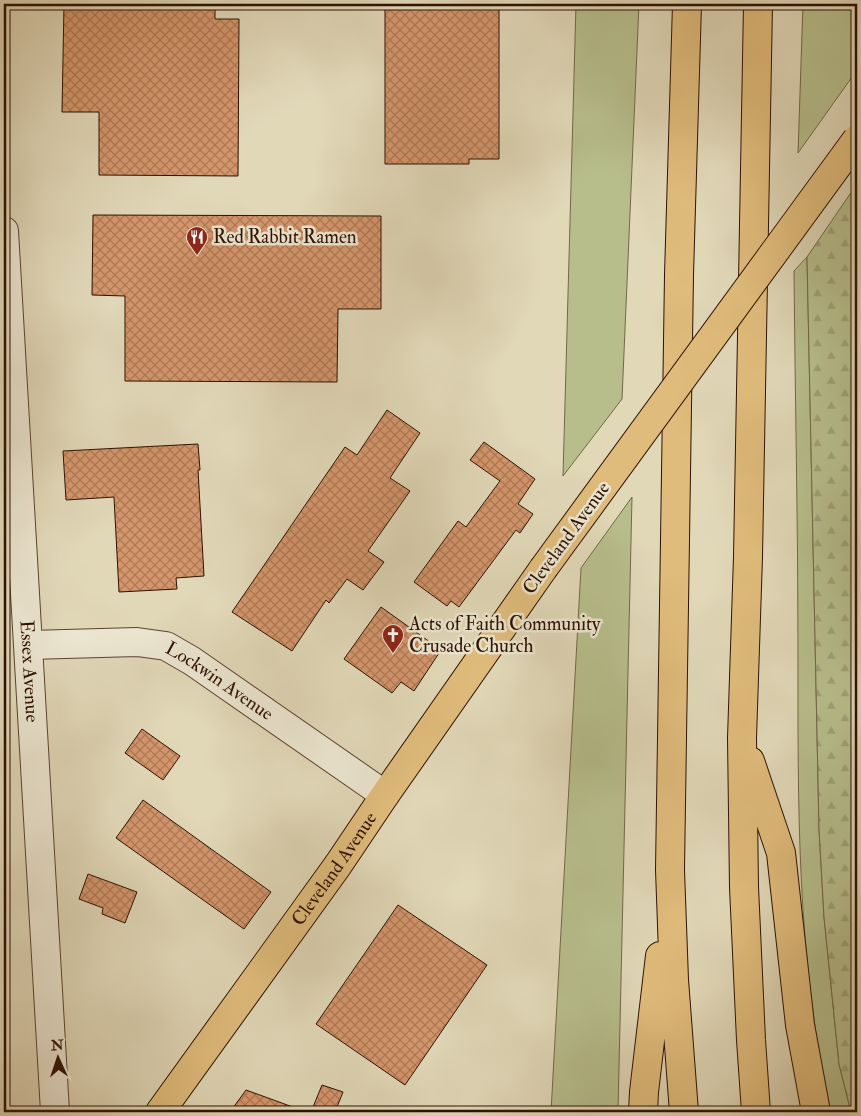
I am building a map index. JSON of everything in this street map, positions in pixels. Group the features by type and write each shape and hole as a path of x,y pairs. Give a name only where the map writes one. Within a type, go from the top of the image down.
{"main road":[{"path":"684,1112 674,980 670,870 680,265 687,4"},
{"path":"756,1112 744,887 742,738 749,548 758,4"},
{"name":"Cleveland Avenue","path":"160,1112 338,865 385,794 543,570 857,140"},
{"path":"742,738 781,853 800,1025 816,1112"},
{"path":"643,1112 670,870"}],"street":[{"name":"Essex Avenue","path":"4,231 55,1112"},
{"name":"Lockwin Avenue","path":"29,645 137,642 166,646 192,660 385,794"}],"green space":[{"path":"576,4 639,4 622,399 563,476"},
{"path":"803,4 857,4 857,70 798,153"},
{"path":"857,190 857,1112 851,1112 839,1064 824,917 819,829 807,257 850,194"},
{"path":"807,257 819,829 824,917 839,1064 851,1112 831,1112 811,997 801,881 798,765 798,554 794,271"},
{"path":"632,497 618,1112 551,1112 581,568"}],"building":[{"path":"64,4 215,4 215,19 239,19 238,176 99,175 99,112 62,112"},
{"path":"385,4 499,4 499,159 469,159 469,164 385,164"},
{"path":"93,215 381,216 381,309 338,309 337,382 125,381 125,296 92,295"},
{"path":"387,410 420,433 390,478 410,491 368,551 384,562 363,590 347,579 329,603 326,600 292,651 232,612 345,447 357,455"},
{"path":"484,442 535,479 518,504 533,514 520,533 516,530 459,607 451,601 447,606 414,582 458,521 466,527 500,481 470,460"},
{"path":"198,444 204,576 176,578 177,589 119,592 114,497 66,500 63,451"},
{"name":"Acts of Faith Community Crusade Church","path":"381,607 441,650 414,691 401,682 392,693 344,659"},
{"path":"142,729 180,756 163,780 125,753"},
{"path":"143,800 271,892 244,929 116,838"},
{"path":"88,874 137,892 125,923 102,914 103,908 79,899"},
{"path":"398,905 487,965 405,1085 316,1024"},
{"path":"322,1085 343,1092 335,1112 311,1112"},
{"path":"246,1090 301,1110 300,1112 230,1112"}],"place":[{"name":"Red Rabbit Ramen","path":"197,256"},
{"name":"Acts of Faith Community Crusade Church","path":"393,654"}]}
